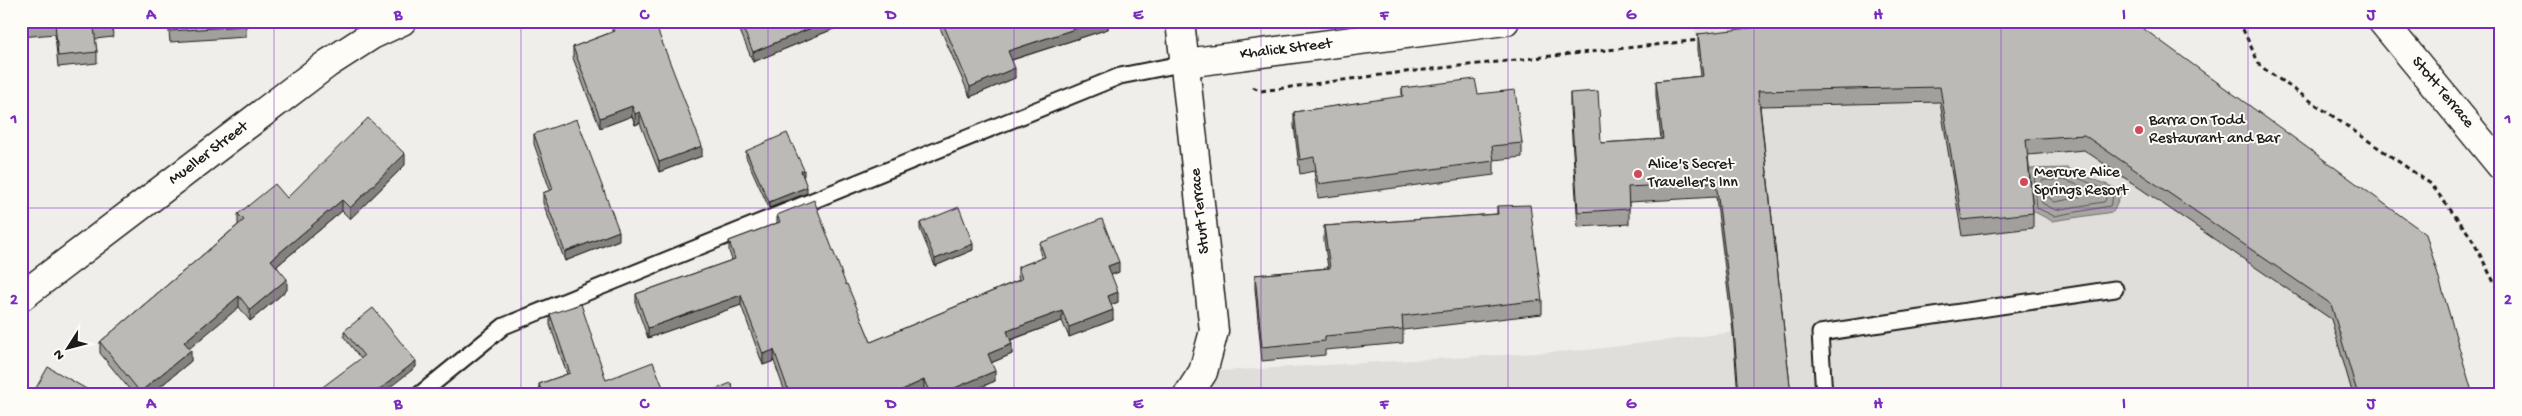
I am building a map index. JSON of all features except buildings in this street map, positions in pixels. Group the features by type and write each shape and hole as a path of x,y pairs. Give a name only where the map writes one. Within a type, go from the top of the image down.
{"street":[{"name":"Mueller Street","path":"25,285 327,64 372,35 402,21"},
{"name":"Sturt Terrace","path":"1180,21 1214,331 1202,372 1188,395"},
{"name":"Khalick Street","path":"1186,63 1505,21"},
{"name":"Stott Terrace","path":"2382,21 2501,166"}],"lane":[{"path":"419,395 504,326 1120,76 1186,63"},
{"path":"1824,395 1820,333 2115,289"}],"path":[{"path":"2239,21 2260,66 2431,184 2470,237 2501,296"},
{"path":"1226,58 1249,85 1261,91 1396,73 1702,40"}],"shaded area":[{"name":"Mercure Alice Springs Resort","path":"1694,21 2110,21 2469,395 1188,395 1203,372 1587,350 1733,332"}],"water":[{"path":"2067,168 2122,191 2113,212 2052,221 2031,210 2028,169"}],"place":[{"name":"Barra On Todd Restaurant and Bar","path":"2139,130"},
{"name":"Alice's Secret Traveller's Inn","path":"1638,174"},
{"name":"Mercure Alice Springs Resort","path":"2024,182"}]}
